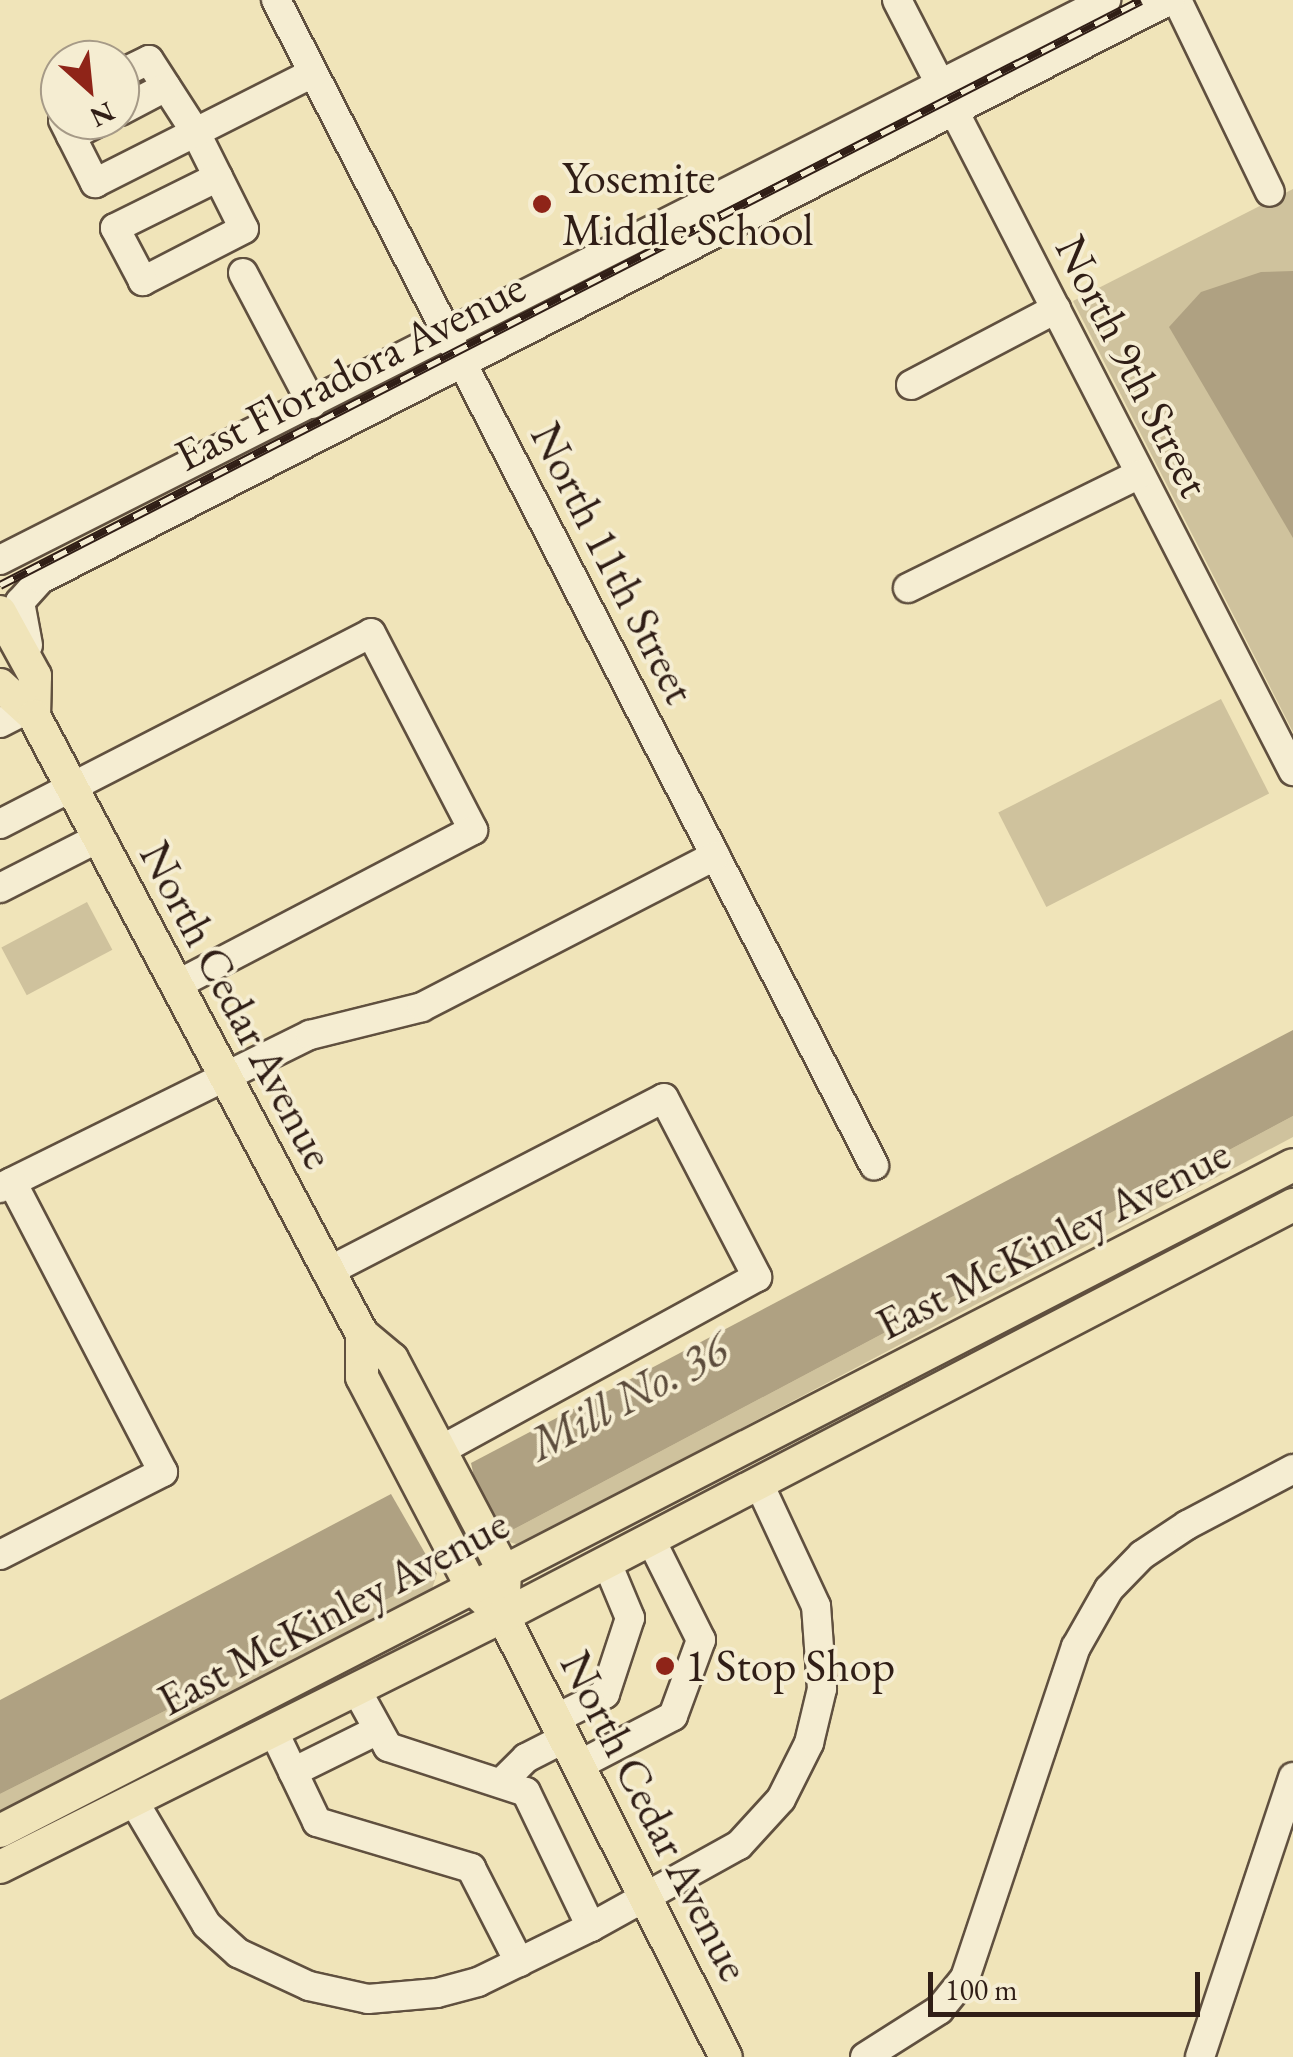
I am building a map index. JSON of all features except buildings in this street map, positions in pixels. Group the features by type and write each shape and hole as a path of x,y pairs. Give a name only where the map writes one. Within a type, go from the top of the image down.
{"main road":[{"path":"0,612 35,676"},
{"name":"North Cedar Avenue","path":"20,716 35,676"},
{"name":"North Cedar Avenue","path":"0,685 70,786 362,1334 392,1359 498,1560 504,1616"},
{"name":"East McKinley Avenue","path":"0,1831 498,1560 960,1338 1293,1165"},
{"name":"East McKinley Avenue","path":"0,1867 504,1616 1293,1205"},
{"name":"North Cedar Avenue","path":"362,1334 362,1377 467,1578 504,1616 726,2057"},
{"path":"837,1443 840,1426 850,1416 906,1386 960,1338"}],"street":[{"name":"North 11th Street","path":"276,0 874,1165"},
{"name":"North 9th Street","path":"897,0 1293,771"},
{"name":"East Floradora Avenue","path":"948,97 1106,0"},
{"path":"1173,0 1270,192"},
{"name":"East Floradora Avenue","path":"35,676 19,615 20,602 41,580 455,348 948,97 1173,0"},
{"path":"72,140 143,281 244,229 196,133 149,60 140,64"},
{"path":"95,183 313,73"},
{"path":"140,101 166,87"},
{"path":"115,228 218,177"},
{"path":"243,273 312,404"},
{"path":"912,384 1056,310"},
{"name":"East Floradora Avenue","path":"0,560 312,404 455,348"},
{"path":"908,588 1140,474"},
{"path":"0,824 371,633 473,830 176,985"},
{"path":"0,888 98,838"},
{"path":"0,1554 163,1472 6,1185 310,1035 422,1007 715,856"},
{"path":"326,1272 664,1098 757,1277 448,1464"},
{"path":"865,2057 940,2010 965,1978 1076,1646 1110,1589 1142,1555 1187,1525 1293,1469"},
{"path":"133,1800 207,1925 271,1972 327,1990 394,2000 478,1982 591,1927 712,1864 764,1822 796,1770 818,1714 824,1661 816,1606 758,1484"},
{"path":"504,1780 526,1758 566,1741 673,1716 701,1640 651,1540"},
{"path":"566,1741 605,1694 630,1618 607,1562"},
{"path":"356,1688 388,1748 504,1780 526,1792 591,1927"},
{"path":"273,1730 317,1822 472,1868 519,1962"},
{"path":"294,1772 378,1730"},
{"path":"1200,2057 1293,1778"}],"shaded area":[{"path":"1293,189 1293,732 1073,301"},
{"path":"1221,699 1269,793 1046,907 998,812"},
{"path":"87,902 112,950 27,995 1,948"},
{"path":"1293,1116 1293,1137 520,1545 505,1541 503,1535"},
{"path":"437,1574 431,1592 0,1811 0,1794"}],"water":[{"path":"1293,271 1293,538 1169,327 1201,292 1261,272"},
{"name":"Mill No. 36","path":"1293,1030 1293,1116 503,1535 478,1495 471,1463"},
{"path":"391,1494 437,1574 0,1794 0,1700"}],"railway":[{"path":"0,585 1141,0"}],"place":[{"name":"Yosemite Middle School","path":"542,204"},
{"name":"1 Stop Shop","path":"665,1666"}]}
